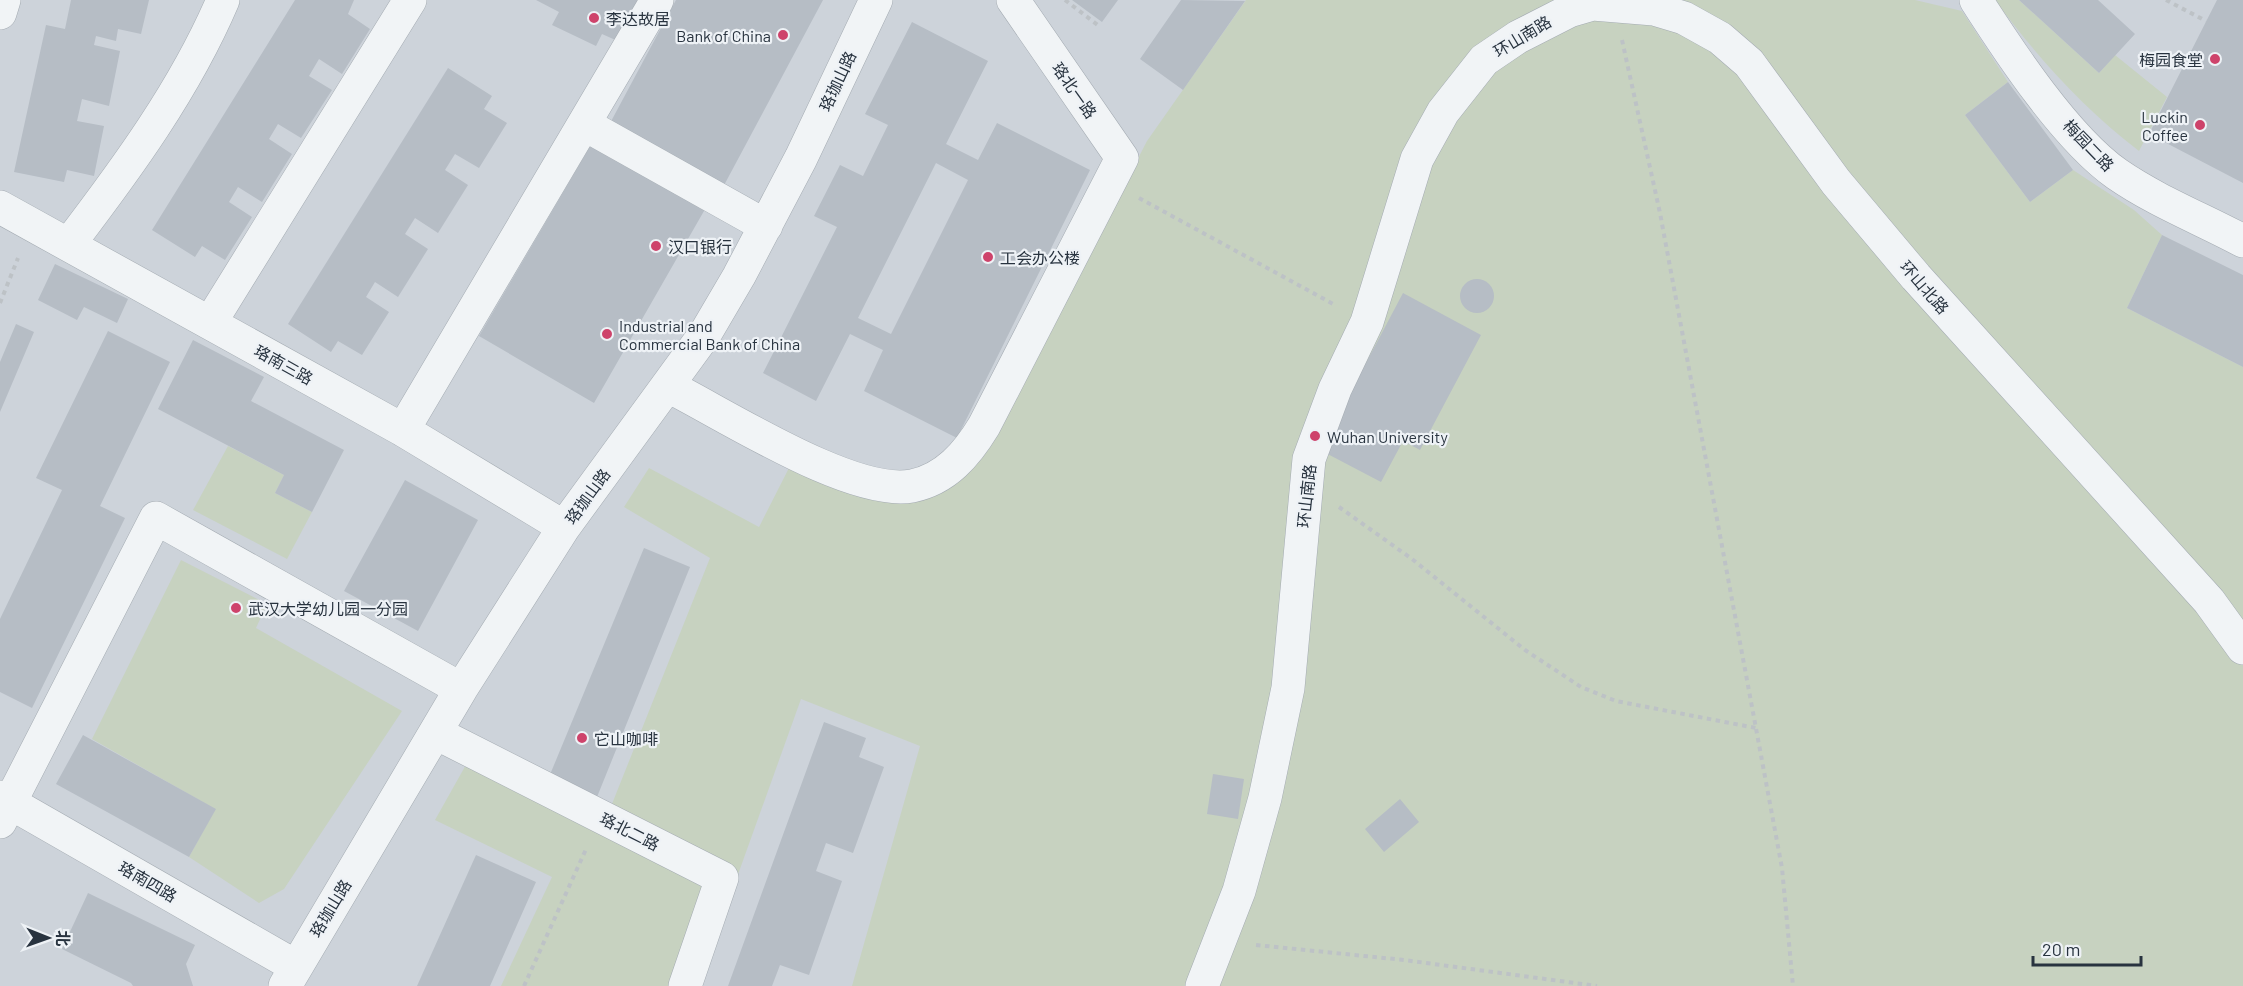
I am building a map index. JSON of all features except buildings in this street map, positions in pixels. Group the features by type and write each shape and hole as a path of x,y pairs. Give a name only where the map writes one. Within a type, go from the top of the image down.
{"street":[{"path":"0,13 4,0"},
{"path":"69,244 144,142 198,50 223,0"},
{"path":"210,323 410,0"},
{"path":"403,430 657,0"},
{"name":"珞珈山路","path":"290,976 461,688 564,527 705,334 766,226 876,0"},
{"name":"珞北一路","path":"1013,0 1122,158 1110,182"},
{"name":"梅园二路","path":"1976,0 2028,76 2091,152 2132,183 2243,241"},
{"name":"环山北路","path":"1569,11 1593,4 1654,9 1684,18 1720,38 1749,63 1836,182 1916,277 2209,601 2243,648"},
{"name":"环山南路","path":"1202,986 1239,891 1265,798 1288,688 1309,459 1319,429 1367,322 1417,159 1443,112 1484,60 1518,37 1569,11"},
{"path":"584,124 766,226"},
{"path":"668,386 820,466 852,478 897,487 931,480 949,469 967,453 984,426 1110,182"},
{"name":"珞南三路","path":"0,207 403,430 564,527"},
{"path":"4,807 156,518 461,688"},
{"name":"珞北二路","path":"435,733 722,878 685,986"},
{"name":"珞南四路","path":"4,807 290,976"}],"path":[{"path":"1065,0 1099,26"},
{"path":"2166,0 2206,21"},
{"path":"1614,4 1660,213 1782,868 1793,986"},
{"path":"1110,182 1367,322"},
{"path":"0,303 32,224"},
{"path":"1307,484 1412,559 1525,650 1574,683 1616,701 1756,728"},
{"path":"524,986 601,816"},
{"path":"1219,942 1404,960 1597,986"}],"shaded area":[{"name":"Wuhan University","path":"0,0 2243,0 2243,986 0,986"}],"green space":[{"name":"Wuhan University","path":"1246,0 1915,0 1962,11 2008,82 1965,115 2030,202 2073,170 2134,210 2162,235 2127,308 2243,367 2243,986 852,986 920,746 801,699 698,986 501,986 552,877 435,820 467,763 602,829 710,558 624,507 649,468 759,527 790,466 833,483 969,472 984,456 1147,141"},
{"path":"1995,0 2019,0 2099,73 2115,55 2167,97 2139,151 2118,135 2062,81 2027,42"},
{"path":"228,446 284,475 275,493 312,512 287,559 193,510"},
{"path":"181,560 267,604 256,628 402,711 284,889 259,903 189,857 215,809 92,739"}],"place":[{"name":"李达故居","path":"594,18"},
{"name":"Bank of China","path":"783,35"},
{"name":"梅园食堂","path":"2215,59"},
{"name":"Luckin Coffee","path":"2200,125"},
{"name":"汉口银行","path":"656,246"},
{"name":"工会办公楼","path":"988,257"},
{"name":"Industrial and Commercial Bank of China","path":"607,334"},
{"name":"Wuhan University","path":"1315,436"},
{"name":"武汉大学幼儿园一分园","path":"236,608"},
{"name":"它山咖啡","path":"582,738"}]}
